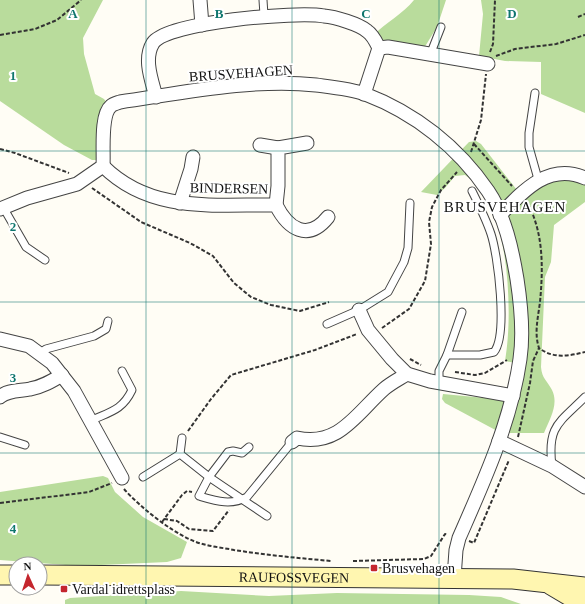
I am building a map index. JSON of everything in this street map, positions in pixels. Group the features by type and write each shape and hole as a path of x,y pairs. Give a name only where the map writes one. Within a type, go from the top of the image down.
{"main road":[{"name":"RAUFOSSVEGEN","path":"48,575 329,579 454,578 524,580 548,584 585,587"},
{"name":"RAUFOSSVEGEN","path":"548,584 583,604"}],"street":[{"path":"200,0 202,25"},
{"path":"156,97 150,72 149,55 153,44 161,36 202,25 264,15 286,14 324,16 366,30 373,36 379,48 364,94"},
{"path":"379,48 388,48 488,64"},
{"name":"BRUSVEHAGEN","path":"104,166 104,127 106,113 111,106 120,102 228,87 282,83 316,85 364,94 408,115 444,140 466,163 488,192 500,215 513,254 520,298 522,332 520,359 513,396 499,441 459,538 456,550 454,578"},
{"path":"260,145 278,148 307,143"},
{"name":"BINDERSEN","path":"278,148 278,186 276,205 283,218 293,228 304,231 322,225 328,217"},
{"name":"BINDERSEN","path":"180,203 191,169 193,157"},
{"path":"1,208 82,181 104,166"},
{"name":"BINDERSEN","path":"104,166 116,178 134,189 155,197 180,203 209,205 276,205"},
{"path":"500,215 519,195 538,179 561,174 577,175 585,178"},
{"path":"359,310 368,330 392,359 407,374 439,383 513,396"},
{"path":"0,339 29,346 52,363 74,391 120,480"},
{"path":"292,442 297,438 317,441 329,438 341,430 384,389 407,374"},
{"path":"0,398 9,392 31,389 52,382 62,375"},
{"path":"499,441 552,466 585,487"}],"lane":[{"path":"263,0 264,15"},
{"path":"430,55 441,27"},
{"path":"535,93 529,133 529,148 538,179"},
{"path":"447,355 480,355 494,352 499,343 502,329 499,284 493,244 480,207 472,192"},
{"path":"327,324 359,310 388,292 404,262 408,248 410,203"},
{"path":"1,208 26,247 45,260"},
{"path":"439,383 439,371 447,355 462,312"},
{"path":"40,353 46,349 94,336 106,329 108,321"},
{"path":"90,421 119,408 126,402 132,390 122,371"},
{"path":"552,466 550,448 552,434 559,422 585,397"},
{"path":"0,437 25,446"},
{"path":"180,454 182,438"},
{"path":"249,447 242,453 233,451 228,452 208,477 199,496 228,503 247,497 292,442"},
{"path":"143,477 180,454"},
{"path":"180,454 208,477 267,516"}],"path":[{"path":"0,35 35,29 57,20 81,0"},
{"path":"495,0 493,44 488,64 481,120 474,144 519,195 526,200 532,211 540,240 542,275 536,330 540,348 548,355 562,356 585,352"},
{"path":"578,17 585,14"},
{"path":"488,64 496,56 506,51 556,44 585,35"},
{"path":"0,149 54,166 82,181 141,222 190,243 213,256 234,283 251,297 271,305 300,311 328,302"},
{"path":"182,438 231,375 315,350 368,330 380,330 409,308 425,281 431,244 429,222 432,207 441,190 466,163"},
{"path":"0,503 89,492 104,488 120,480 132,498 190,540 213,546 268,555 333,561"},
{"path":"163,521 182,495 187,491 199,494"},
{"path":"163,521 177,521 189,529 213,531 235,502"},
{"path":"346,561 424,559 431,556 445,534 459,538"}],"green space":[{"path":"0,0 103,0 83,38 84,54 95,94 104,99 107,103 109,160 92,160 64,145 0,101"},
{"path":"414,0 446,0 437,27 421,53 377,49 374,35 405,10"},
{"path":"481,0 585,0 585,113 541,94 541,62 505,61 479,56 483,14"},
{"path":"476,141 481,144 520,194 533,183 585,178 585,202 554,225 551,262 545,277 541,367 544,377 552,390 555,401 553,412 544,433 501,433 445,403 442,399 443,394 496,399 518,398 521,393 519,367 515,363 505,361 509,320 507,272 498,226 491,205 482,189 465,175 455,176 437,195 421,192 469,142"},
{"path":"103,476 108,478 115,492 143,517 187,542 181,558 167,562 79,566 48,564 48,556 8,556 8,561 0,560 0,492"},
{"path":"181,591 269,596 337,593 469,595 501,597 521,604 65,604 65,600 70,598"}],"place":[{"name":"Brusvehagen","path":"374,568"},
{"name":"Vardal idrettsplass","path":"64,589"}],"district":[{"name":"BRUSVEHAGEN","path":"505,207"}]}
